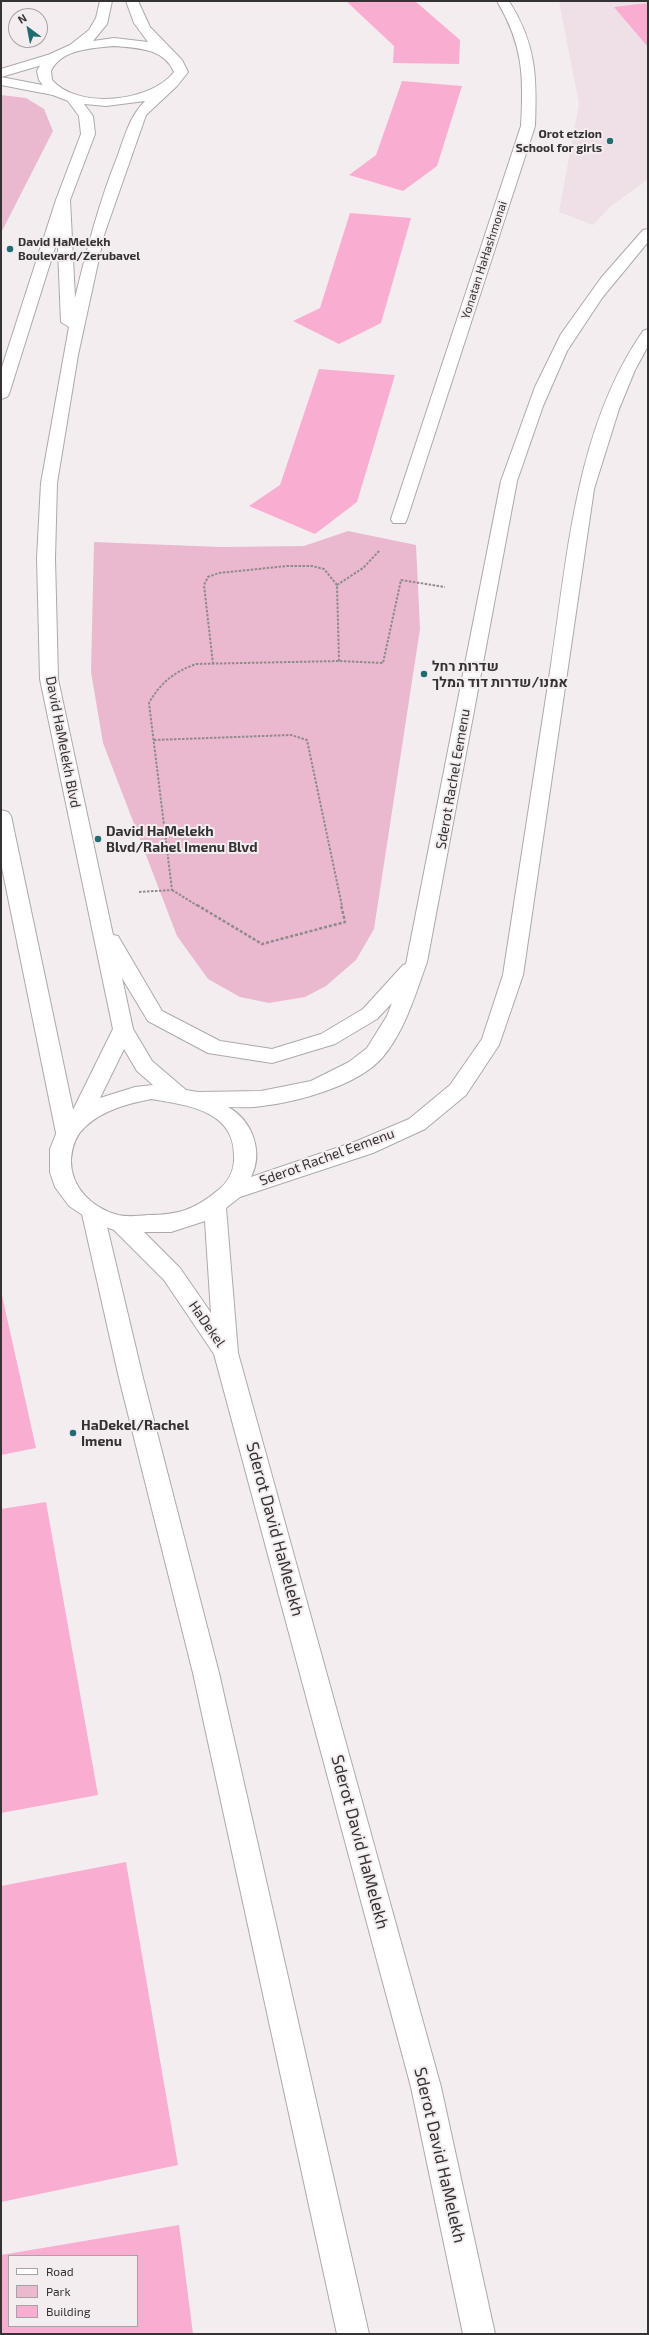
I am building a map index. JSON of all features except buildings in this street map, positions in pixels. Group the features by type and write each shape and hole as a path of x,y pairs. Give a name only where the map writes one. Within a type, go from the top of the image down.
{"street":[{"path":"1,73 54,57 73,48 92,36 102,24 106,1"},
{"path":"132,1 138,22 145,32 169,54"},
{"name":"Yonatan HaHashmonai","path":"400,519 528,126 531,77 526,45 514,17 503,1"},
{"path":"73,48 93,44 121,43 155,48 169,54"},
{"name":"David HaMelekh Blvd","path":"169,54 179,62 181,72 177,81 165,89 140,114 116,177 98,235 70,355 49,483 46,558 49,679 123,1029 144,1066 177,1093"},
{"path":"54,57 45,66 43,75 47,84 58,92"},
{"path":"1,81 58,92 73,98 112,102 150,96 165,89"},
{"name":"David HaMelekh Blvd","path":"70,355 68,266 63,200 88,134 86,116 73,98"},
{"path":"1,394 63,200"},
{"name":"Sderot Rachel Eemenu","path":"201,1099 268,1098 317,1087 356,1067 374,1053 397,1017 417,962 509,481 534,406 569,335 619,265 648,233"},
{"name":"Sderot Rachel Eemenu","path":"236,1190 365,1147 417,1124 458,1090 492,1040 513,975 586,489 608,416 639,347 648,334"},
{"path":"1,816 74,1126"},
{"path":"101,925 155,1016 215,1048 272,1056 328,1039 370,1014 417,962"},
{"path":"74,1126 100,1105 124,1096 150,1092 177,1093 201,1099 224,1111 239,1128 247,1148 246,1169 236,1190 215,1208 187,1222 154,1227 122,1224 93,1214 72,1197 60,1176 59,1154 123,1029"},
{"name":"HaDekel","path":"215,1208 226,1353"},
{"path":"93,1214 131,1378 206,1673 353,2334"},
{"name":"HaDekel","path":"122,1224 172,1274 226,1353"},
{"name":"Sderot David HaMelekh","path":"226,1353 426,2087 479,2334"}],"path":[{"path":"337,585 370,561 384,544 400,519"},
{"path":"213,664 204,585 208,577 219,573 302,566 321,568 332,576 337,585 339,661"},
{"path":"172,890 150,703 164,680 182,669 196,664 339,661 383,663 401,580 487,593"},
{"path":"94,895 172,890 262,944 345,922 307,740 291,735 154,740"}],"shaded area":[{"name":"Orot etzion School for girls","path":"559,1 648,1 648,179 610,207 593,225 559,212 579,104"}],"green space":[{"path":"1,95 26,98 44,109 53,131 2,231"},
{"path":"348,531 416,545 420,629 374,929 356,960 326,986 305,997 269,1003 240,997 208,979 177,936 103,743 91,672 94,542 221,547 304,546"}],"place":[{"name":"Orot etzion School for girls","path":"610,141"},
{"name":"David HaMelekh Boulevard/Zerubavel","path":"10,249"},
{"name":"שדרות רחל אמנו/שדרות דוד המלך","path":"424,674"},
{"name":"David HaMelekh Blvd/Rahel Imenu Blvd","path":"98,839"},
{"name":"HaDekel/Rachel Imenu","path":"73,1433"}]}
